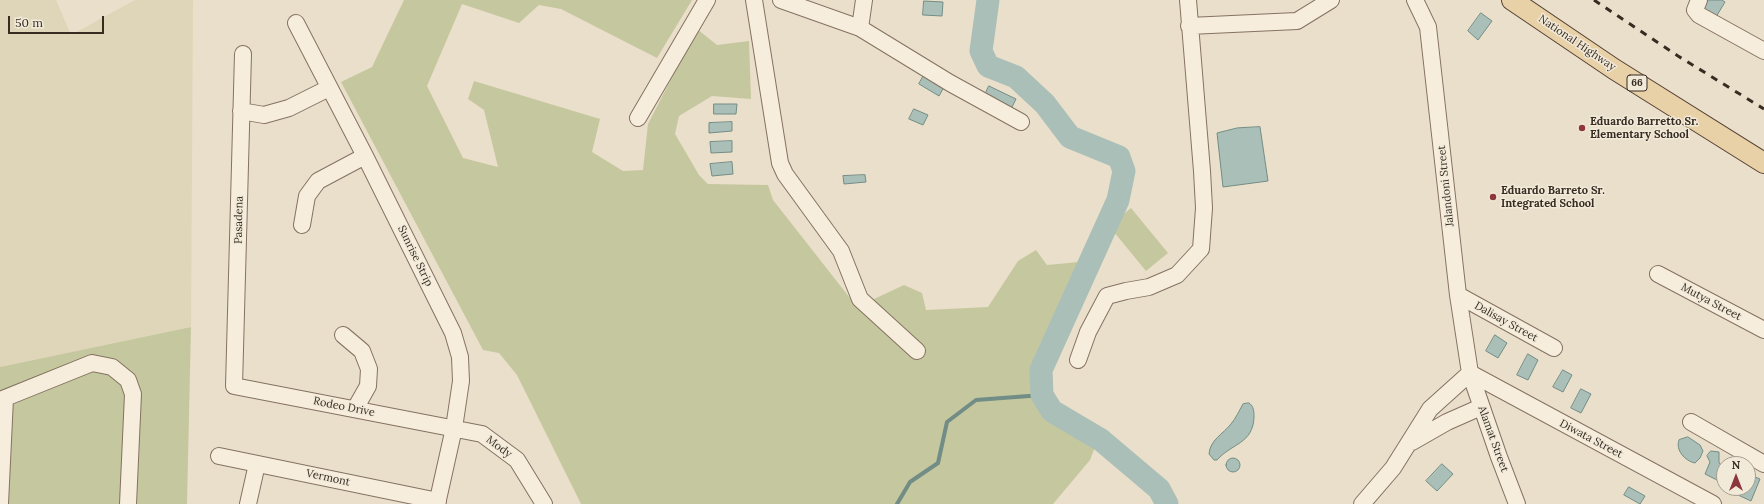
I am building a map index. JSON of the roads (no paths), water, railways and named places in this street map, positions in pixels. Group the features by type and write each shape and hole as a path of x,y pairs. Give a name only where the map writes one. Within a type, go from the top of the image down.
{"main road":[{"name":"National Highway","path":"1512,0 1614,69 1764,163"}],"street":[{"path":"638,118 706,0"},
{"path":"754,0 780,163 785,174 841,252 860,299 917,351"},
{"path":"781,0 860,28 950,83 1022,122"},
{"path":"860,28 864,0"},
{"path":"1078,360 1088,332 1107,296 1149,287 1177,275 1201,249 1204,208 1188,0"},
{"path":"1189,26 1297,21 1331,0"},
{"name":"Jalandoni Street","path":"1415,0 1428,27 1458,295 1470,373"},
{"path":"1699,0 1695,10 1699,15 1764,51"},
{"name":"Sunrise Strip","path":"296,23 365,156 453,333 460,357 461,381 454,428 438,502"},
{"name":"Pasadena","path":"234,386 243,54"},
{"path":"241,111 264,115 289,108 329,88"},
{"path":"302,224 307,196 318,182 365,156"},
{"name":"Mutya Street","path":"1658,274 1764,330"},
{"name":"Dalisay Street","path":"1458,295 1554,348"},
{"path":"343,335 362,351 369,369 368,386 355,409"},
{"path":"0,504 2,399 92,363 112,367 128,380 132,394 128,504"},
{"path":"1362,504 1393,468 1430,409 1470,373"},
{"name":"Alamat Street","path":"1470,373 1517,504"},
{"name":"Diwata Street","path":"1470,373 1713,504"},
{"name":"Rodeo Drive","path":"234,386 454,428"},
{"path":"1410,443 1447,422 1481,407"},
{"path":"1691,422 1764,464"},
{"name":"Mody","path":"454,428 482,434 518,460 544,504"},
{"name":"Vermont","path":"219,456 438,502"},
{"path":"248,504 257,464"}],"water":[{"path":"1706,0 1722,0 1725,2 1716,17 1701,8"},
{"path":"924,1 943,2 942,16 923,15"},
{"path":"1481,13 1492,21 1478,40 1468,31"},
{"path":"924,75 944,87 939,96 919,84"},
{"path":"989,86 1016,99 1011,109 984,97"},
{"path":"714,104 737,104 736,114 714,114"},
{"path":"914,109 928,115 923,125 909,119"},
{"path":"732,122 732,131 709,133 709,123"},
{"path":"1260,127 1268,181 1223,187 1217,133 1237,128"},
{"path":"732,141 732,152 711,153 710,142"},
{"path":"732,162 733,174 712,176 710,164"},
{"path":"865,175 866,182 844,184 843,176"},
{"path":"1495,335 1507,343 1498,358 1486,351"},
{"path":"1528,354 1538,360 1528,380 1517,375"},
{"path":"1563,370 1572,375 1563,392 1553,387"},
{"path":"1581,389 1591,394 1581,413 1571,408"},
{"path":"1249,403 1253,407 1254,411 1253,426 1250,433 1246,438 1217,460 1214,460 1209,454 1214,441 1233,422 1243,404"},
{"path":"1688,437 1700,445 1703,451 1700,458 1695,463 1684,457 1678,448 1679,440"},
{"path":"1711,451 1719,452 1719,456 1716,456 1716,480 1705,474 1710,462 1707,456"},
{"path":"1230,458 1236,458 1240,462 1240,468 1236,472 1230,472 1226,468 1226,462"},
{"path":"1442,464 1453,474 1437,491 1426,481"},
{"path":"1756,477 1760,479 1756,489"},
{"path":"1629,487 1645,496 1640,504 1624,495"},
{"path":"1740,496 1753,496 1751,501"}],"waterway":[{"path":"988,0 981,51 988,66 1016,77 1045,104 1070,137 1119,157 1124,171 1118,200 1041,370 1042,395 1052,411 1101,440 1159,489 1167,504"},
{"path":"897,504 910,482 938,463 947,422 976,400 1042,395"}],"railway":[{"path":"1594,0 1678,56 1764,109"}],"place":[{"name":"Eduardo Barretto Sr. Elementary School","path":"1582,128"},
{"name":"Eduardo Barreto Sr. Integrated School","path":"1493,197"}]}
